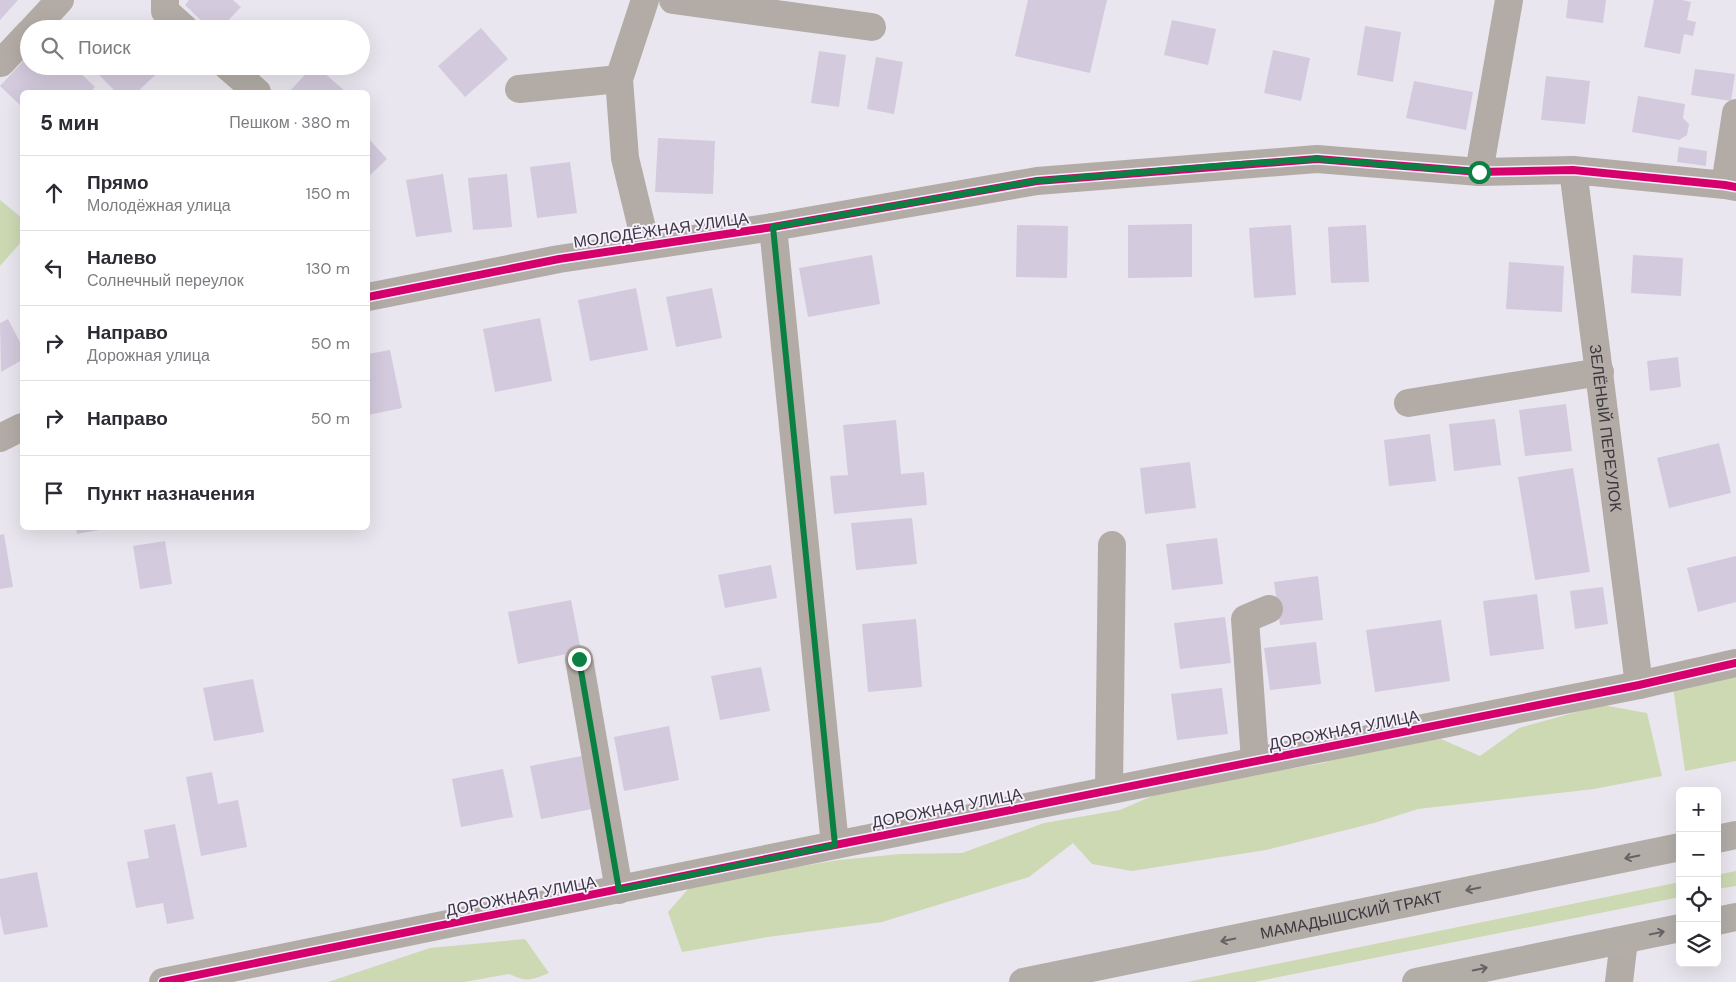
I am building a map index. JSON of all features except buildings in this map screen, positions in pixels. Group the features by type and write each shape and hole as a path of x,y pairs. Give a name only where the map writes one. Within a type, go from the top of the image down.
{"main road":[{"path":"1721,838 1736,835"},
{"name":"МАМАДЫШСКИЙ ТРАКТ","path":"1023,982 1676,848"},
{"path":"1721,920 1736,917"},
{"path":"1416,982 1676,929"}],"street":[{"path":"41,20 60,0"},
{"path":"166,0 165,11 175,20"},
{"path":"645,0 619,79 624,158 646,245"},
{"path":"673,0 722,3 872,27"},
{"path":"1479,172 1510,0"},
{"path":"1,63 20,43"},
{"path":"238,75 255,90"},
{"path":"519,89 619,79"},
{"path":"1730,186 1736,112"},
{"name":"МОЛОДЁЖНАЯ УЛИЦА","path":"370,297 559,259 773,227 1036,181 1317,159 1479,172 1573,170 1730,186"},
{"name":"ЗЕЛЁНЫЙ ПЕРЕУЛОК","path":"1573,170 1639,685"},
{"path":"773,227 835,845"},
{"path":"1408,403 1600,372"},
{"path":"0,438 20,428"},
{"path":"1108,790 1112,545"},
{"path":"1255,761 1245,619 1269,609"},
{"path":"579,659 619,890"},
{"name":"ДОРОЖНАЯ УЛИЦА","path":"163,982 1736,664"},
{"path":"1619,982 1624,940"}],"green space":[{"path":"0,200 20,216 20,243 0,266"},
{"path":"1736,674 1736,761 1685,771 1673,687"},
{"path":"1602,705 1647,713 1662,776 1594,789 1418,809 1374,823 1266,850 1132,871 1092,864 1073,843 1029,877 882,922 768,937 682,952 668,912 690,887 742,876 839,860 900,854 962,853 1044,823 1120,810 1161,792 1323,763 1371,748 1441,739 1480,756 1519,728"},
{"path":"1736,871 1736,886 1721,888 1721,874"},
{"path":"1676,883 1676,898 1254,982 1187,982"},
{"path":"525,939 549,973 529,980 509,974 464,982 328,982 430,948"}],"cycle path":[{"path":"370,297 559,259 773,227 1037,181 1317,159 1479,172 1573,170 1736,187"},
{"path":"163,982 835,845 1639,685 1736,663"}],"route":[{"path":"579,659 619,890 835,845 773,227 1036,181 1241,164 1317,159 1479,172"}]}
